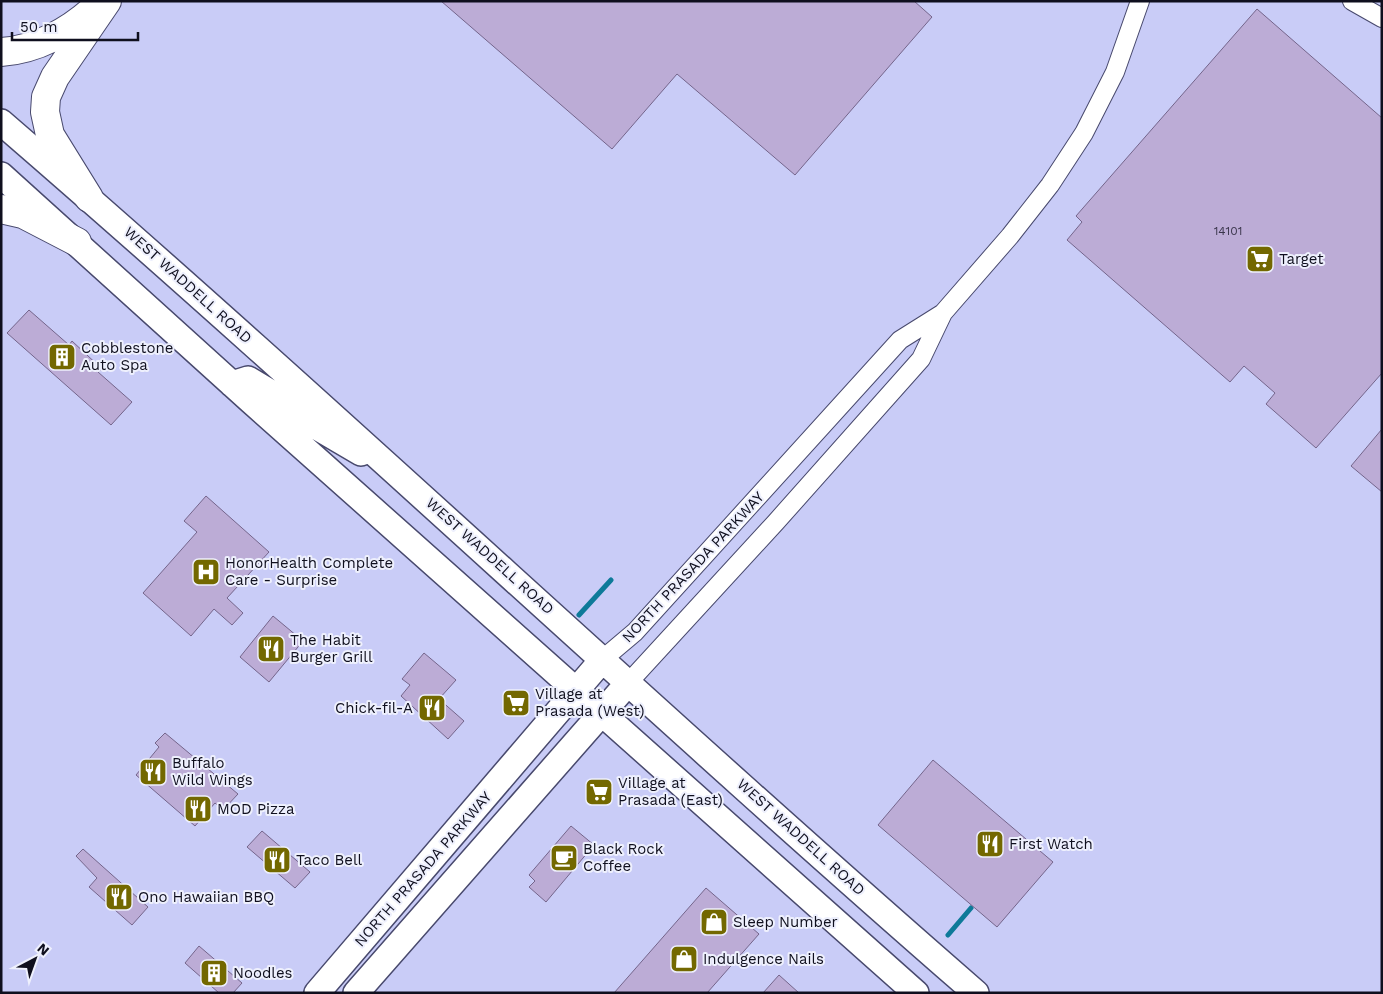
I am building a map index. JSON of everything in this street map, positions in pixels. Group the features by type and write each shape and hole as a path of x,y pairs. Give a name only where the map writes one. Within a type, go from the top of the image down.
{"highway":[{"path":"1,52 45,41 84,18 102,1"},
{"path":"89,198 50,134 45,112 46,97 55,77 107,1"},
{"path":"1,209 23,214 77,242"}],"main road":[{"name":"WEST WADDELL ROAD","path":"1,122 406,480 976,993"},
{"path":"1,175 232,384 603,712 916,993"},
{"path":"232,384 248,379 263,386 315,426 406,480"},
{"name":"NORTH PRASADA PARKWAY","path":"317,993 603,659"},
{"name":"NORTH PRASADA PARKWAY","path":"356,993 629,682"}],"street":[{"name":"NORTH PRASADA PARKWAY","path":"629,682 776,522 921,359 943,313 1010,236 1050,185 1084,133 1115,72 1140,1"},
{"path":"1352,1 1382,18"},
{"name":"NORTH PRASADA PARKWAY","path":"603,659 635,632 806,446 900,340 943,313"}],"building":[{"path":"441,1 914,1 932,17 795,175 677,74 612,149"},
{"path":"1257,9 1382,118 1382,373 1316,448 1266,404 1275,393 1244,366 1230,382 1067,240 1082,222 1076,216"},
{"name":"Cobblestone Auto Spa","path":"29,310 69,345 72,341 102,369 98,372 132,402 111,425 7,333"},
{"path":"1382,429 1382,492 1351,466"},
{"name":"HonorHealth Complete Care - Surprise","path":"206,496 269,552 227,598 243,613 232,625 214,609 191,636 143,593 197,532 184,521"},
{"name":"The Habit Burger Grill","path":"273,616 303,641 269,682 240,657"},
{"name":"Chick-fil-A","path":"424,653 456,680 439,699 464,721 448,739 401,696 410,685 402,679"},
{"path":"165,733 238,794 223,810 215,803 195,826 136,775 159,747 155,743"},
{"path":"933,760 1053,862 997,927 878,825"},
{"name":"Black Rock Coffee","path":"571,826 594,845 546,902 529,887 535,881 529,875"},
{"name":"Taco Bell","path":"262,831 310,872 295,888 247,847"},
{"name":"Ono Hawaiian BBQ","path":"83,849 148,907 132,925 89,887 97,878 76,856"},
{"path":"706,888 759,934 707,993 614,993"},
{"name":"Noodles","path":"199,946 242,983 233,993 219,993 185,963"},
{"path":"779,975 799,993 763,993"}],"waterway":[{"path":"579,615 611,580"},
{"path":"948,935 971,908"}],"place":[{"name":"Target","path":"1260,259"},
{"name":"Cobblestone Auto Spa","path":"62,357"},
{"name":"HonorHealth Complete Care - Surprise","path":"206,572"},
{"name":"The Habit Burger Grill","path":"271,649"},
{"name":"Village at Prasada (West)","path":"516,703"},
{"name":"Chick-fil-A","path":"432,708"},
{"name":"Buffalo Wild Wings","path":"153,772"},
{"name":"Village at Prasada (East)","path":"599,792"},
{"name":"MOD Pizza","path":"198,809"},
{"name":"First Watch","path":"990,844"},
{"name":"Black Rock Coffee","path":"564,858"},
{"name":"Taco Bell","path":"277,860"},
{"name":"Ono Hawaiian BBQ","path":"119,897"},
{"name":"Sleep Number","path":"714,922"},
{"name":"Indulgence Nails","path":"684,959"},
{"name":"Noodles","path":"214,973"}]}
